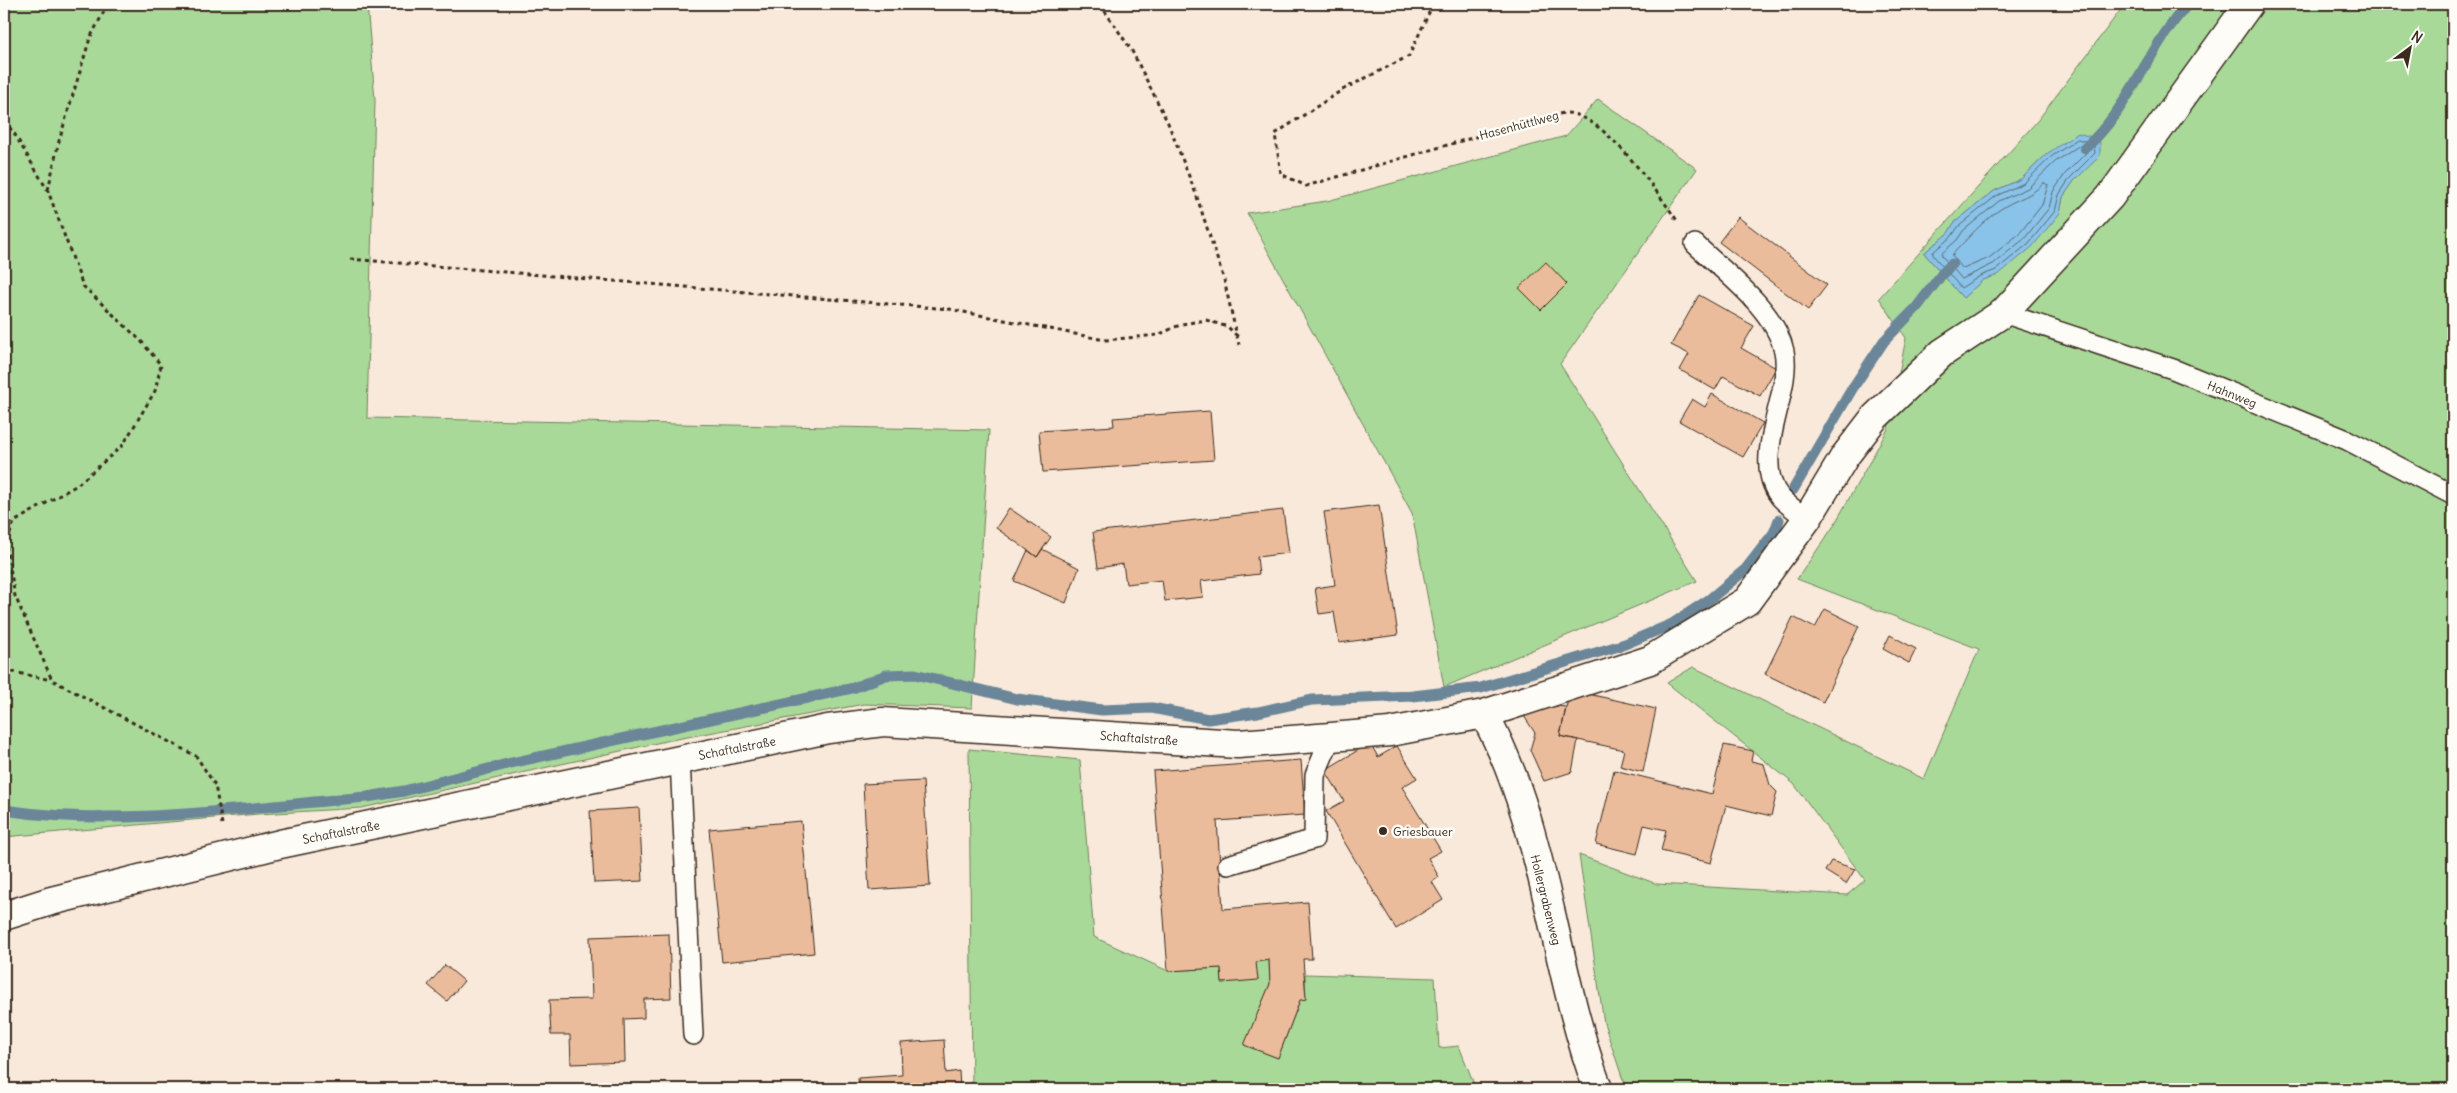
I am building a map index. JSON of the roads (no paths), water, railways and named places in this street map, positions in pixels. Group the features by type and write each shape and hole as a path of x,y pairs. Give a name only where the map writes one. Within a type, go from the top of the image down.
{"street":[{"name":"Schaftalstraße","path":"4,916 51,901 280,844 399,821 680,759 828,729 884,722 1238,744 1331,737 1390,732 1484,714 1650,660 1747,601 1807,519 1845,456 1875,418 1942,353 2003,314 2110,197 2249,4"},
{"name":"Hollergrabenweg","path":"1484,714 1496,736 1524,809 1581,1045 1598,1089"}],"lane":[{"path":"1694,244 1768,316 1784,351 1783,386 1770,441 1771,476 1780,496 1807,519"},
{"name":"Hahnweg","path":"2003,314 2173,369 2347,440 2453,494"},
{"path":"1228,865 1314,839 1315,775 1331,737"},
{"path":"680,759 693,1035"}],"water":[{"path":"2078,133 2095,138 2100,142 2100,156 2074,181 2063,197 2060,213 2032,247 1998,275 1983,280 1963,298 1924,253 1948,233 1954,223 1994,191 2021,179 2048,153"}],"waterway":[{"path":"2085,148 2101,132 2127,97 2161,39 2188,4"},
{"path":"1793,490 1852,389 1884,341 1917,307 1952,264"},
{"path":"4,810 94,817 140,816 186,814 367,797 404,791 511,763 853,688 886,675 915,674 1017,699 1102,710 1152,708 1208,719 1258,712 1312,700 1413,696 1481,688 1625,644 1672,624 1710,599 1746,569 1774,533 1779,520"}],"place":[{"name":"Griesbauer","path":"1383,831"}]}
